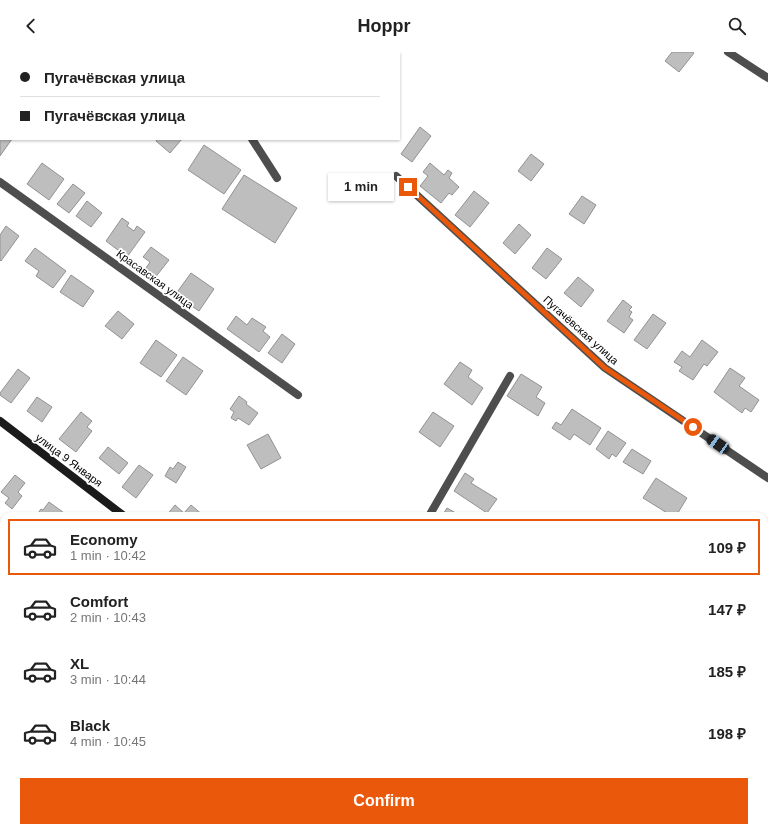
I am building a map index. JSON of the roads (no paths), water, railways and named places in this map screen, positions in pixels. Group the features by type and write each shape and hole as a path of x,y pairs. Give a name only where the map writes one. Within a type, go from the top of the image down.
{"main road":[{"name":"улица 9 Января","path":"0,422 119,512"}],"street":[{"path":"728,52 768,78"},
{"path":"253,140 277,178"},
{"name":"Пугачёвская улица","path":"396,176 605,368 768,478"},
{"name":"Красавская улица","path":"0,182 298,395"},
{"path":"431,512 510,376"}]}
